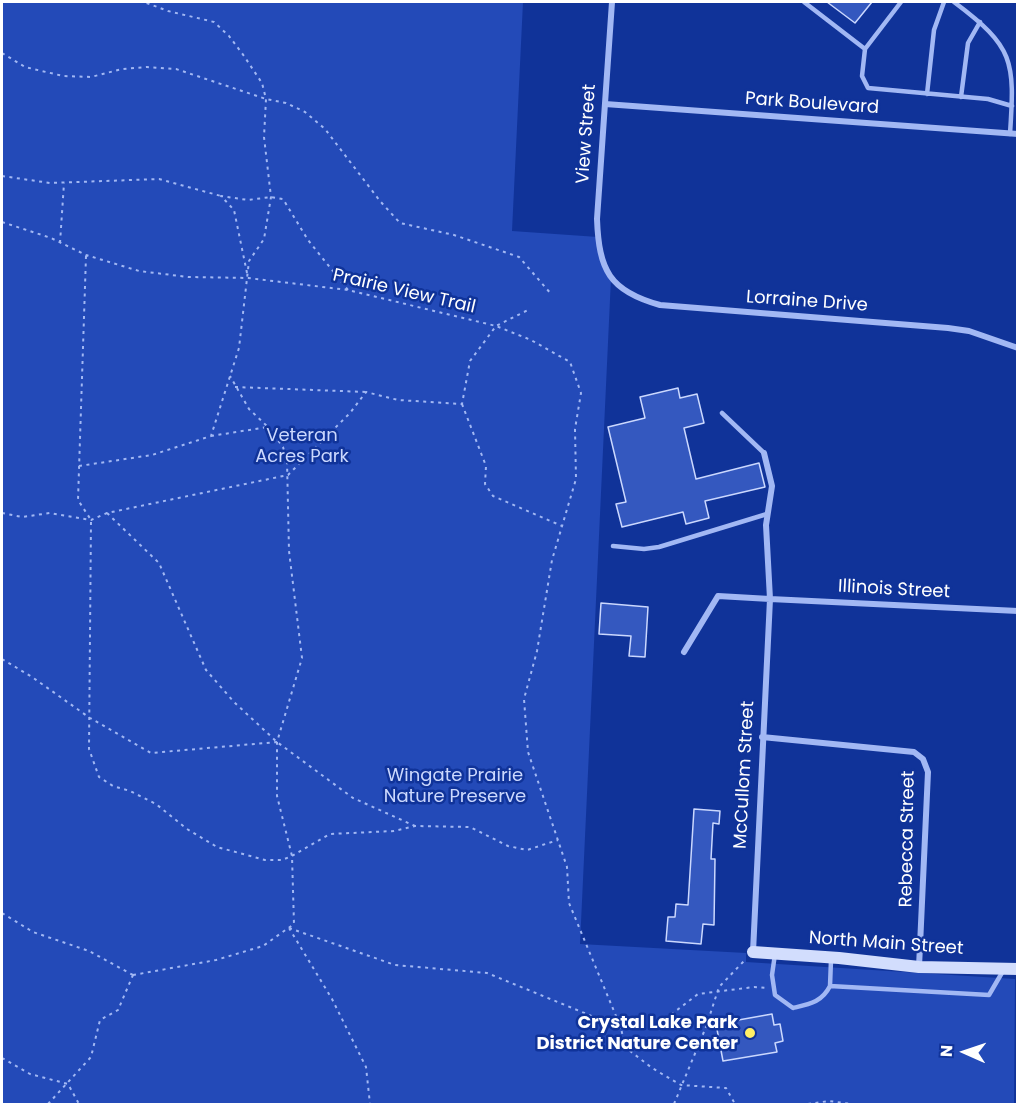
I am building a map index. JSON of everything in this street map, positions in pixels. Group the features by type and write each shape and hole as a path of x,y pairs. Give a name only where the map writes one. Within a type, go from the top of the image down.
{"street":[{"name":"View Street","path":"606,268 600,253 597,219 612,2"},
{"name":"Park Boulevard","path":"605,104 1014,134"},
{"name":"Lorraine Drive","path":"606,268 618,288 638,299 660,305 948,328 969,331 1017,348"},
{"name":"McCullom Street","path":"753,952 770,599 767,514 772,486 770,468 764,453"},
{"name":"Illinois Street","path":"684,652 718,596 1017,611"},
{"name":"Rebecca Street","path":"762,737 914,752 923,759 928,772 919,967"},
{"name":"North Main Street","path":"753,952 832,957 919,967 1011,969"}],"lane":[{"path":"804,2 865,49"},
{"path":"902,2 865,49 862,76 868,88 988,99 1012,106"},
{"path":"927,94 934,30 944,2"},
{"path":"954,2 995,35 1006,54 1010,67 1014,134"},
{"path":"961,97 968,43 980,22"},
{"path":"722,413 764,453"},
{"path":"613,546 644,549 659,547 767,514"},
{"path":"775,954 775,995 793,1008 809,1005 824,997 830,986 832,957"},
{"path":"830,986 989,995 1011,969"}],"path":[{"path":"144,2 168,11 214,22 229,36 244,56 261,83 266,99 264,137 271,197 264,239 249,261 238,348 211,436"},
{"path":"2,53 25,67 63,76 91,77 122,69 147,67 176,69 266,99 286,103 305,112 325,129 380,201 400,223 454,235 519,257 552,295"},
{"path":"2,176 64,183 159,179 221,196 248,200 271,197 283,199 308,240 348,290"},
{"path":"60,243 64,183"},
{"path":"221,196 234,210 248,279"},
{"name":"Prairie View Trail","path":"2,222 86,255 139,271 188,277 248,279 348,290 496,326 531,340 570,362 581,393 575,429 576,478 552,560 537,651 524,699 528,752 567,867 569,903 621,1028 625,1047 652,1068 681,1085"},
{"path":"86,255 78,500 91,520 89,749 99,777 156,804 217,848 265,860 282,860 330,834 394,831 415,826 470,827 508,846 527,849 558,840"},
{"path":"530,309 496,326 470,361 462,404 486,466 485,484 493,496 562,526"},
{"path":"2,913 33,932 89,951 134,975 216,960 263,946 294,924 292,856 277,796 277,742 302,658 289,551 288,475 283,447 268,427 249,409 230,376"},
{"path":"235,387 366,392 398,400 462,404"},
{"path":"2,513 22,517 50,513 91,520 107,513 288,475 350,413 366,392"},
{"path":"79,466 152,454 211,436 268,427"},
{"path":"107,513 159,563 206,670 277,742 352,798 415,826"},
{"path":"2,659 90,718 151,753 277,742"},
{"path":"289,928 395,965 487,973 621,1028 669,1017 698,994 754,987 774,989"},
{"path":"289,928 332,999 366,1067 369,1104"},
{"path":"674,1104 706,1027 719,987 753,952"},
{"path":"48,1104 92,1057 100,1020 118,1010 134,975"},
{"path":"2,1058 30,1074 68,1083 79,1104"},
{"path":"681,1085 726,1088 735,1104"},
{"path":"808,1104 829,1101 851,1104"}],"green space":[{"name":"Veteran Acres Park","path":"2,2 523,2 512,231 598,237 611,278 580,944 746,953 746,962 1015,979 1014,1104 2,1104"}],"building":[{"path":"827,2 872,2 855,23"},
{"path":"678,388 680,398 697,394 704,423 684,428 696,479 759,463 765,487 705,501 709,518 686,524 683,512 622,527 616,504 626,502 608,427 645,418 640,397"},
{"path":"601,603 648,607 645,657 629,656 631,636 599,634"},
{"path":"694,809 720,811 719,824 713,823 711,859 715,859 714,925 703,924 701,944 666,941 668,917 675,917 676,904 688,905"},
{"name":"Crystal Lake Park District Nature Center","path":"772,1014 774,1025 780,1024 783,1041 775,1043 777,1052 723,1061 716,1024"}],"place":[{"name":"Crystal Lake Park District Nature Center","path":"750,1033"}],"park label":[{"name":"Wingate Prairie Nature Preserve","path":"455,786"}]}
